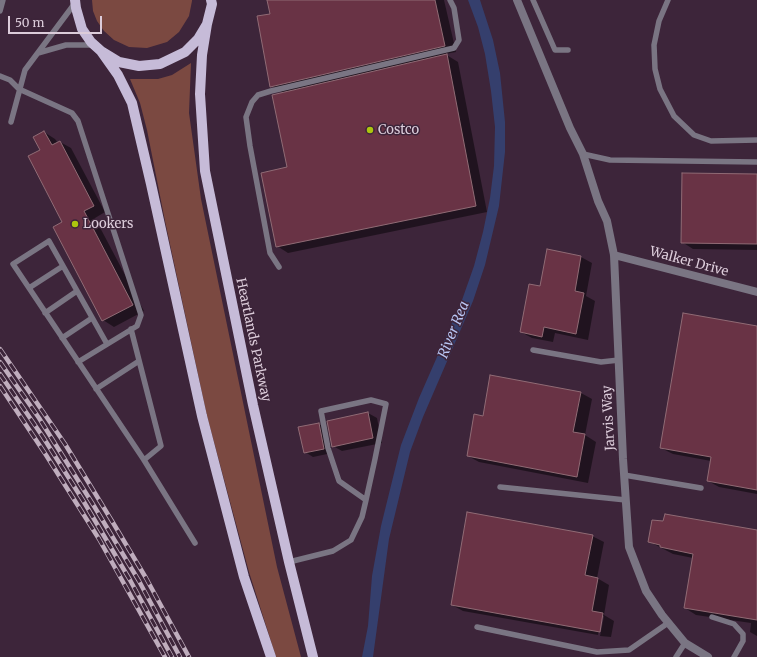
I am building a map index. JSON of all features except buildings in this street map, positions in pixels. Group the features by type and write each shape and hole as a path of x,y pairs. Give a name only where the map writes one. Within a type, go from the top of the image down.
{"main road":[{"path":"98,48 119,62 139,66 160,64 185,52 198,39 207,24 212,4 211,0"},
{"path":"75,1 82,29 118,75 132,103 153,191 202,416 244,577 271,657"},
{"name":"Heartlands Parkway","path":"207,24 202,54 200,94 205,171 253,405 289,562 313,657"}],"street":[{"name":"Jarvis Way","path":"517,0 570,128 583,154 598,201 607,221 614,255 624,475 629,547 646,591 668,623 685,643 708,657"},
{"name":"Walker Drive","path":"614,255 757,292"}],"lane":[{"path":"0,10 3,0"},
{"path":"279,267 270,253 250,146 246,117 252,102 258,95 271,91 454,48 459,40 454,8 450,0"},
{"path":"533,0 555,50 568,50"},
{"path":"668,0 659,21 654,45 655,63 660,89 674,116 694,135 711,141 757,140"},
{"path":"11,122 25,70 75,1"},
{"path":"38,53 66,45 98,48"},
{"path":"0,76 10,80 19,89 72,113 78,121 141,316 137,326 78,362"},
{"path":"583,154 610,160 757,162"},
{"path":"107,344 49,241 13,264 144,460 195,543"},
{"path":"29,288 63,266"},
{"path":"45,313 77,291"},
{"path":"62,338 92,318"},
{"path":"131,329 161,446 144,460"},
{"path":"533,350 601,362 619,360"},
{"path":"96,388 139,361"},
{"path":"289,562 333,551 351,540 362,517 366,500 386,404 371,400 322,411 328,448 339,481 366,500"},
{"path":"624,475 701,488"},
{"path":"500,487 626,500"},
{"path":"712,617 734,624 743,634 743,641 734,657"},
{"path":"477,627 597,652 629,650 668,623"},
{"path":"676,657 685,643"}],"shaded area":[{"path":"92,0 192,1 189,16 179,32 167,42 147,48 129,47 114,40 104,31 97,21 93,11"},
{"path":"191,63 189,113 201,199 277,567 301,657 276,657 249,572 207,416 147,130 140,103 130,79 158,79 172,75"}],"water":[{"name":"River Rea","path":"468,0 480,0 493,40 500,73 505,122 505,152 499,206 485,265 473,301 423,417 410,452 389,539 373,657 362,657 368,626 372,576 381,526 401,445 419,398 462,300 474,266 490,198 494,166 495,127 491,91 485,54 478,27"}],"railway":[{"path":"0,349 65,444 146,578 189,657"},
{"path":"0,362 39,418 94,506 139,581 180,657"},
{"path":"0,374 43,437 84,502 130,580 172,657"},
{"path":"0,386 99,539 165,657"}],"place":[{"name":"Costco","path":"370,130"},
{"name":"Lookers","path":"75,224"}]}
